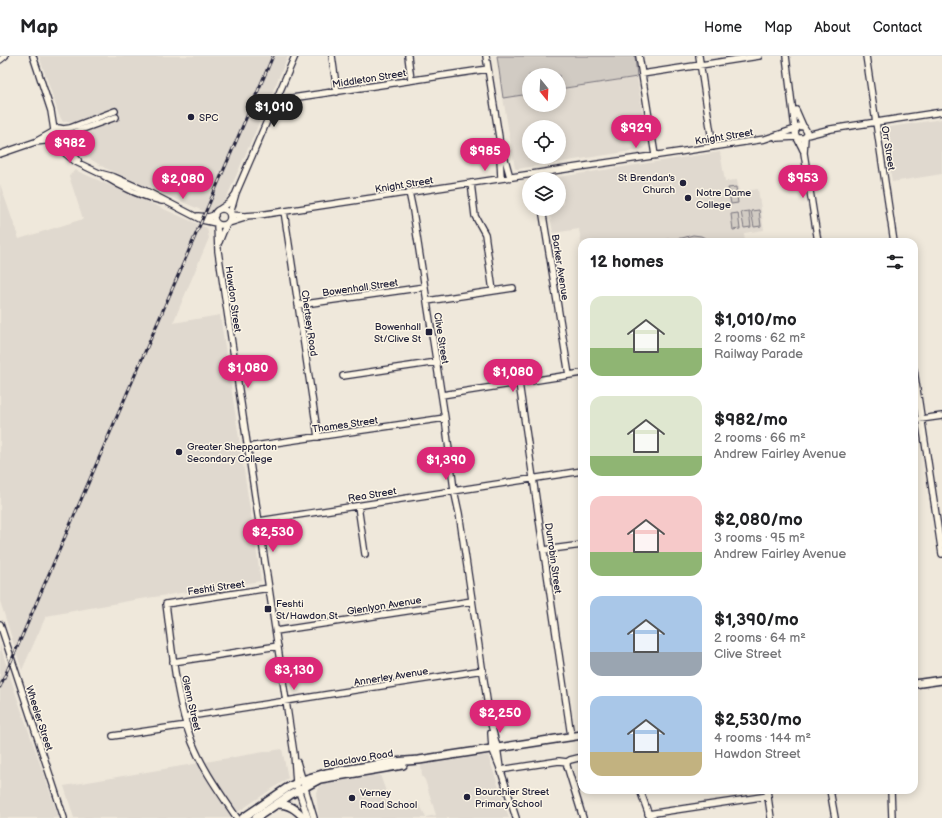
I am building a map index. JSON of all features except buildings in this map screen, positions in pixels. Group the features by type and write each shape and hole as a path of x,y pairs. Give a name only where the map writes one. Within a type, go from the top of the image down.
{"main road":[{"path":"918,683 942,680"},
{"name":"Balaclava Road","path":"301,783 396,767 419,760 578,735"},
{"path":"256,818 298,791 301,783"},
{"path":"243,818 287,788 301,783"},
{"path":"277,804 286,804 293,807 304,818"}],"street":[{"path":"0,60 5,56"},
{"path":"33,56 51,111 54,131 53,137 68,156 76,162 112,181 127,185 144,192 153,199 166,202 209,222 223,226 228,224 236,193 295,56"},
{"path":"332,56 337,92"},
{"path":"408,56 412,80"},
{"path":"486,56 499,137 502,178"},
{"path":"639,56 654,155"},
{"path":"699,56 713,147"},
{"path":"642,74 759,56"},
{"path":"786,56 793,100 795,133 804,153 817,238"},
{"name":"Orr Street","path":"866,56 893,238"},
{"name":"Middleton Street","path":"278,97 288,99 488,69"},
{"path":"793,100 804,127 808,132 806,136 804,153"},
{"path":"51,111 66,132 68,150 84,166"},
{"path":"795,129 798,126 810,129 831,128 942,112"},
{"path":"0,154 35,142 58,128 70,128 116,114 80,130 60,142 55,140 35,142"},
{"path":"797,137 802,139 806,136 831,128"},
{"name":"Knight Street","path":"765,139 795,129"},
{"path":"499,137 510,177"},
{"name":"Knight Street","path":"559,172 654,155 765,139 797,137"},
{"name":"Knight Street","path":"230,214 240,216 259,215 502,178 522,177"},
{"path":"471,183 475,216 485,234 493,291"},
{"name":"Clive Street","path":"410,192 446,418 452,468 494,748 516,818"},
{"path":"216,223 214,219 216,213 229,203 236,193"},
{"path":"192,214 208,217 225,209 230,214"},
{"name":"Chertsey Road","path":"284,211 318,437"},
{"name":"Knight Street","path":"228,224 259,215"},
{"name":"Barker Avenue","path":"543,216 570,375"},
{"name":"Hawdon Street","path":"216,223 218,251 294,754 301,783 314,818"},
{"name":"Hawdon Street","path":"218,251 220,238 228,224"},
{"name":"Bowenhall Street","path":"298,305 425,287"},
{"path":"427,301 513,288"},
{"path":"343,376 437,362"},
{"path":"442,395 578,374"},
{"name":"Dunrobin Street","path":"519,383 571,736"},
{"path":"918,398 942,554"},
{"path":"918,419 942,416"},
{"name":"Thames Street","path":"247,448 446,418"},
{"name":"Rea Street","path":"259,521 578,472"},
{"path":"358,506 365,554"},
{"path":"544,550 578,546"},
{"name":"Feshti Street","path":"166,604 269,588"},
{"name":"Glenlyon Avenue","path":"276,631 472,601"},
{"name":"Glenn Street","path":"166,604 173,662 186,725 200,759 237,818"},
{"name":"Wheeler Street","path":"0,624 64,818"},
{"path":"173,662 278,646"},
{"name":"Annerley Avenue","path":"184,718 483,670"},
{"path":"113,736 186,725"},
{"path":"500,769 559,761 567,762 578,758"},
{"path":"567,762 583,818"},
{"path":"298,791 308,818"},
{"path":"641,794 649,816 762,794"},
{"path":"767,794 771,818"},
{"path":"831,794 835,818"},
{"path":"891,794 892,818"}],"shaded area":[{"path":"39,56 288,56 226,199 214,208 210,214 105,168 82,154 73,145 78,134 73,121 63,122 59,115"},
{"path":"497,56 635,56 637,77 566,88 566,68 522,68 522,95 503,98"},
{"path":"637,77 647,143 644,149 566,161 566,120 522,120 522,164 549,164 517,169 515,168 503,98 522,95 522,112 566,112 566,88"},
{"path":"942,119 942,174 892,182 884,128"},
{"name":"Notre Dame College","path":"720,152 725,181 737,180 739,192 758,189 764,230 744,233 745,238 580,238 579,229 553,233 550,216 566,216 566,176"},
{"path":"75,170 207,228 209,238 173,323 220,315 261,581 134,600 46,616 22,670 0,601 0,184 19,239 83,219 69,176"},
{"path":"736,187 738,203 731,204 728,188"},
{"path":"759,210 761,226 754,227 751,211"},
{"path":"749,211 751,227 744,228 741,212"},
{"path":"738,213 740,229 733,230 731,214"},
{"path":"693,235 705,238 682,238"},
{"path":"0,645 14,689 59,818 0,818"},
{"path":"282,749 288,778 229,818 74,818 64,786"},
{"path":"488,755 509,818 319,818 316,794 320,786 324,783 380,775 392,808 411,802 417,803 421,807 426,817 436,815 425,780 422,776 421,765"}],"railway":[{"path":"0,687 273,56"}],"place":[{"name":"SPC","path":"191,117"},
{"name":"St Brendan's Church","path":"683,183"},
{"name":"Notre Dame College","path":"688,198"},
{"name":"Bowenhall St/Clive St","path":"429,332"},
{"name":"Greater Shepparton Secondary College","path":"179,452"},
{"name":"Feshti St/Hawdon St","path":"268,609"},
{"name":"Bourchier Street Primary School","path":"467,797"},
{"name":"Verney Road School","path":"352,798"}]}
